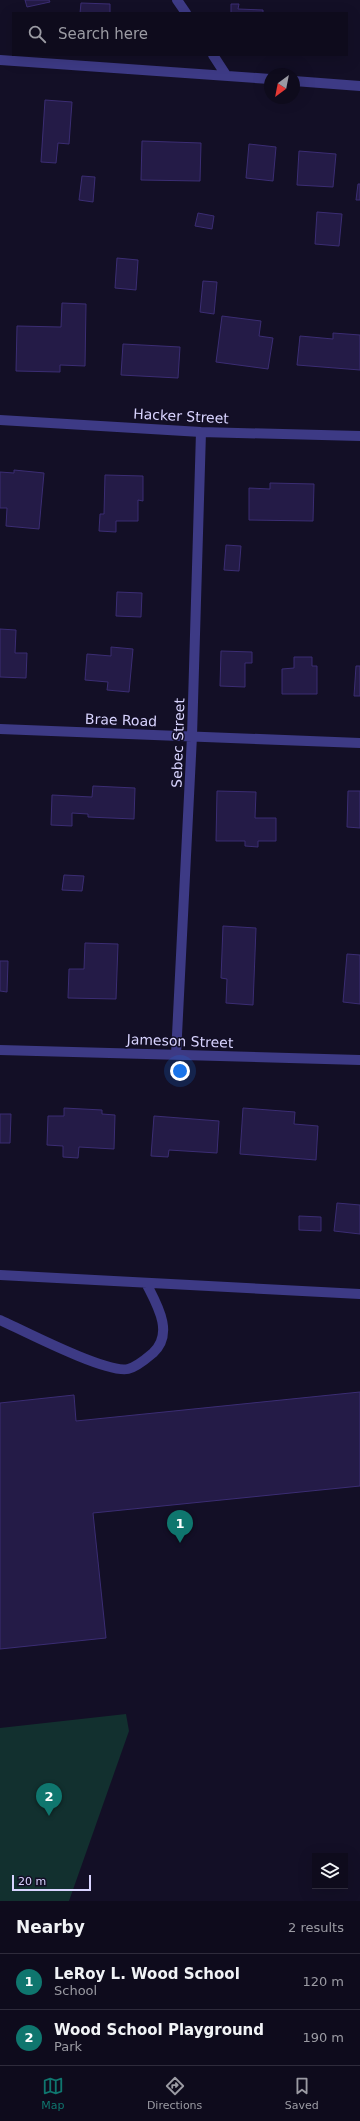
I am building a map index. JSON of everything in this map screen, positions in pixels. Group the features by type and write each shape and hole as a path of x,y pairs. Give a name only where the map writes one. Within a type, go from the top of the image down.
{"street":[{"path":"177,0 185,12"},
{"path":"214,56 226,76"},
{"path":"0,60 264,79"},
{"path":"300,81 360,86"},
{"name":"Hacker Street","path":"0,420 201,432 360,436"},
{"name":"Sebec Street","path":"176,1055 192,736 201,432"},
{"name":"Brae Road","path":"0,729 360,743"},
{"name":"Jameson Street","path":"0,1050 360,1060"},
{"path":"0,1275 360,1294"},
{"path":"0,1320 104,1367 127,1369 144,1362 157,1350 163,1335 163,1319 146,1283"}],"green space":[{"path":"126,1714 129,1731 69,1901 0,1901 0,1728"}],"building":[{"path":"25,0 49,0 50,2 27,7"},
{"path":"81,3 110,4 110,12 80,12"},
{"path":"231,4 239,4 238,9 263,10 263,12 231,12"},
{"path":"45,100 72,102 69,144 58,143 56,163 41,162"},
{"path":"142,141 201,143 200,181 141,180"},
{"path":"249,144 276,147 273,181 246,178"},
{"path":"299,151 336,154 333,187 297,185"},
{"path":"82,176 95,177 93,202 79,200"},
{"path":"358,184 360,184 360,200 356,200"},
{"path":"317,212 342,214 339,246 315,244"},
{"path":"198,213 214,216 212,229 195,226"},
{"path":"117,258 138,260 136,290 115,288"},
{"path":"203,281 217,282 214,314 200,312"},
{"path":"62,303 86,304 85,366 60,365 60,372 16,371 17,326 61,327"},
{"path":"222,316 261,321 259,336 273,338 268,369 216,362"},
{"path":"333,333 360,335 360,370 297,365 300,336 333,339"},
{"path":"123,344 180,347 178,378 121,375"},
{"path":"14,470 44,473 39,529 6,526 7,508 0,508 0,472 14,473"},
{"path":"105,475 143,476 143,501 138,500 138,521 116,521 116,532 99,531 100,514 104,514"},
{"path":"270,483 314,484 313,521 249,520 249,488 270,489"},
{"path":"226,545 241,546 239,571 224,570"},
{"path":"117,592 142,593 141,617 116,616"},
{"path":"0,629 16,630 15,653 27,653 26,678 0,677"},
{"path":"111,647 133,649 129,692 107,690 108,682 85,680 87,654 111,656"},
{"path":"221,651 252,652 252,663 245,663 245,687 220,686"},
{"path":"294,657 312,657 312,666 317,666 317,694 282,694 282,669 294,668"},
{"path":"356,666 360,666 360,696 354,696"},
{"path":"93,786 135,788 134,819 88,817 88,814 72,813 72,826 51,825 52,795 92,797"},
{"path":"217,791 256,792 255,818 276,818 276,841 258,841 258,847 245,846 245,841 216,841"},
{"path":"348,791 360,791 360,828 347,827"},
{"path":"64,875 84,876 82,891 62,890"},
{"path":"223,926 256,928 253,1005 226,1003 227,979 221,978"},
{"path":"85,943 118,944 116,999 68,998 69,969 84,969"},
{"path":"347,954 360,955 360,1004 343,1002"},
{"path":"0,961 8,961 7,992 0,991"},
{"path":"64,1108 102,1110 102,1114 115,1115 114,1149 79,1147 78,1158 63,1157 63,1146 47,1145 48,1116 64,1116"},
{"path":"243,1108 295,1112 294,1124 318,1126 316,1160 240,1154"},
{"path":"0,1114 11,1114 10,1143 0,1143"},
{"path":"154,1116 219,1121 217,1153 169,1150 168,1157 151,1156"},
{"path":"337,1203 360,1205 360,1234 334,1231"},
{"path":"299,1216 321,1217 321,1231 299,1230"},
{"path":"360,1392 360,1486 93,1513 106,1638 0,1649 0,1403 74,1395 76,1421"}],"place":[{"name":"LeRoy L. Wood School","path":"180,1543"},
{"name":"Wood School Playground","path":"49,1816"}]}
